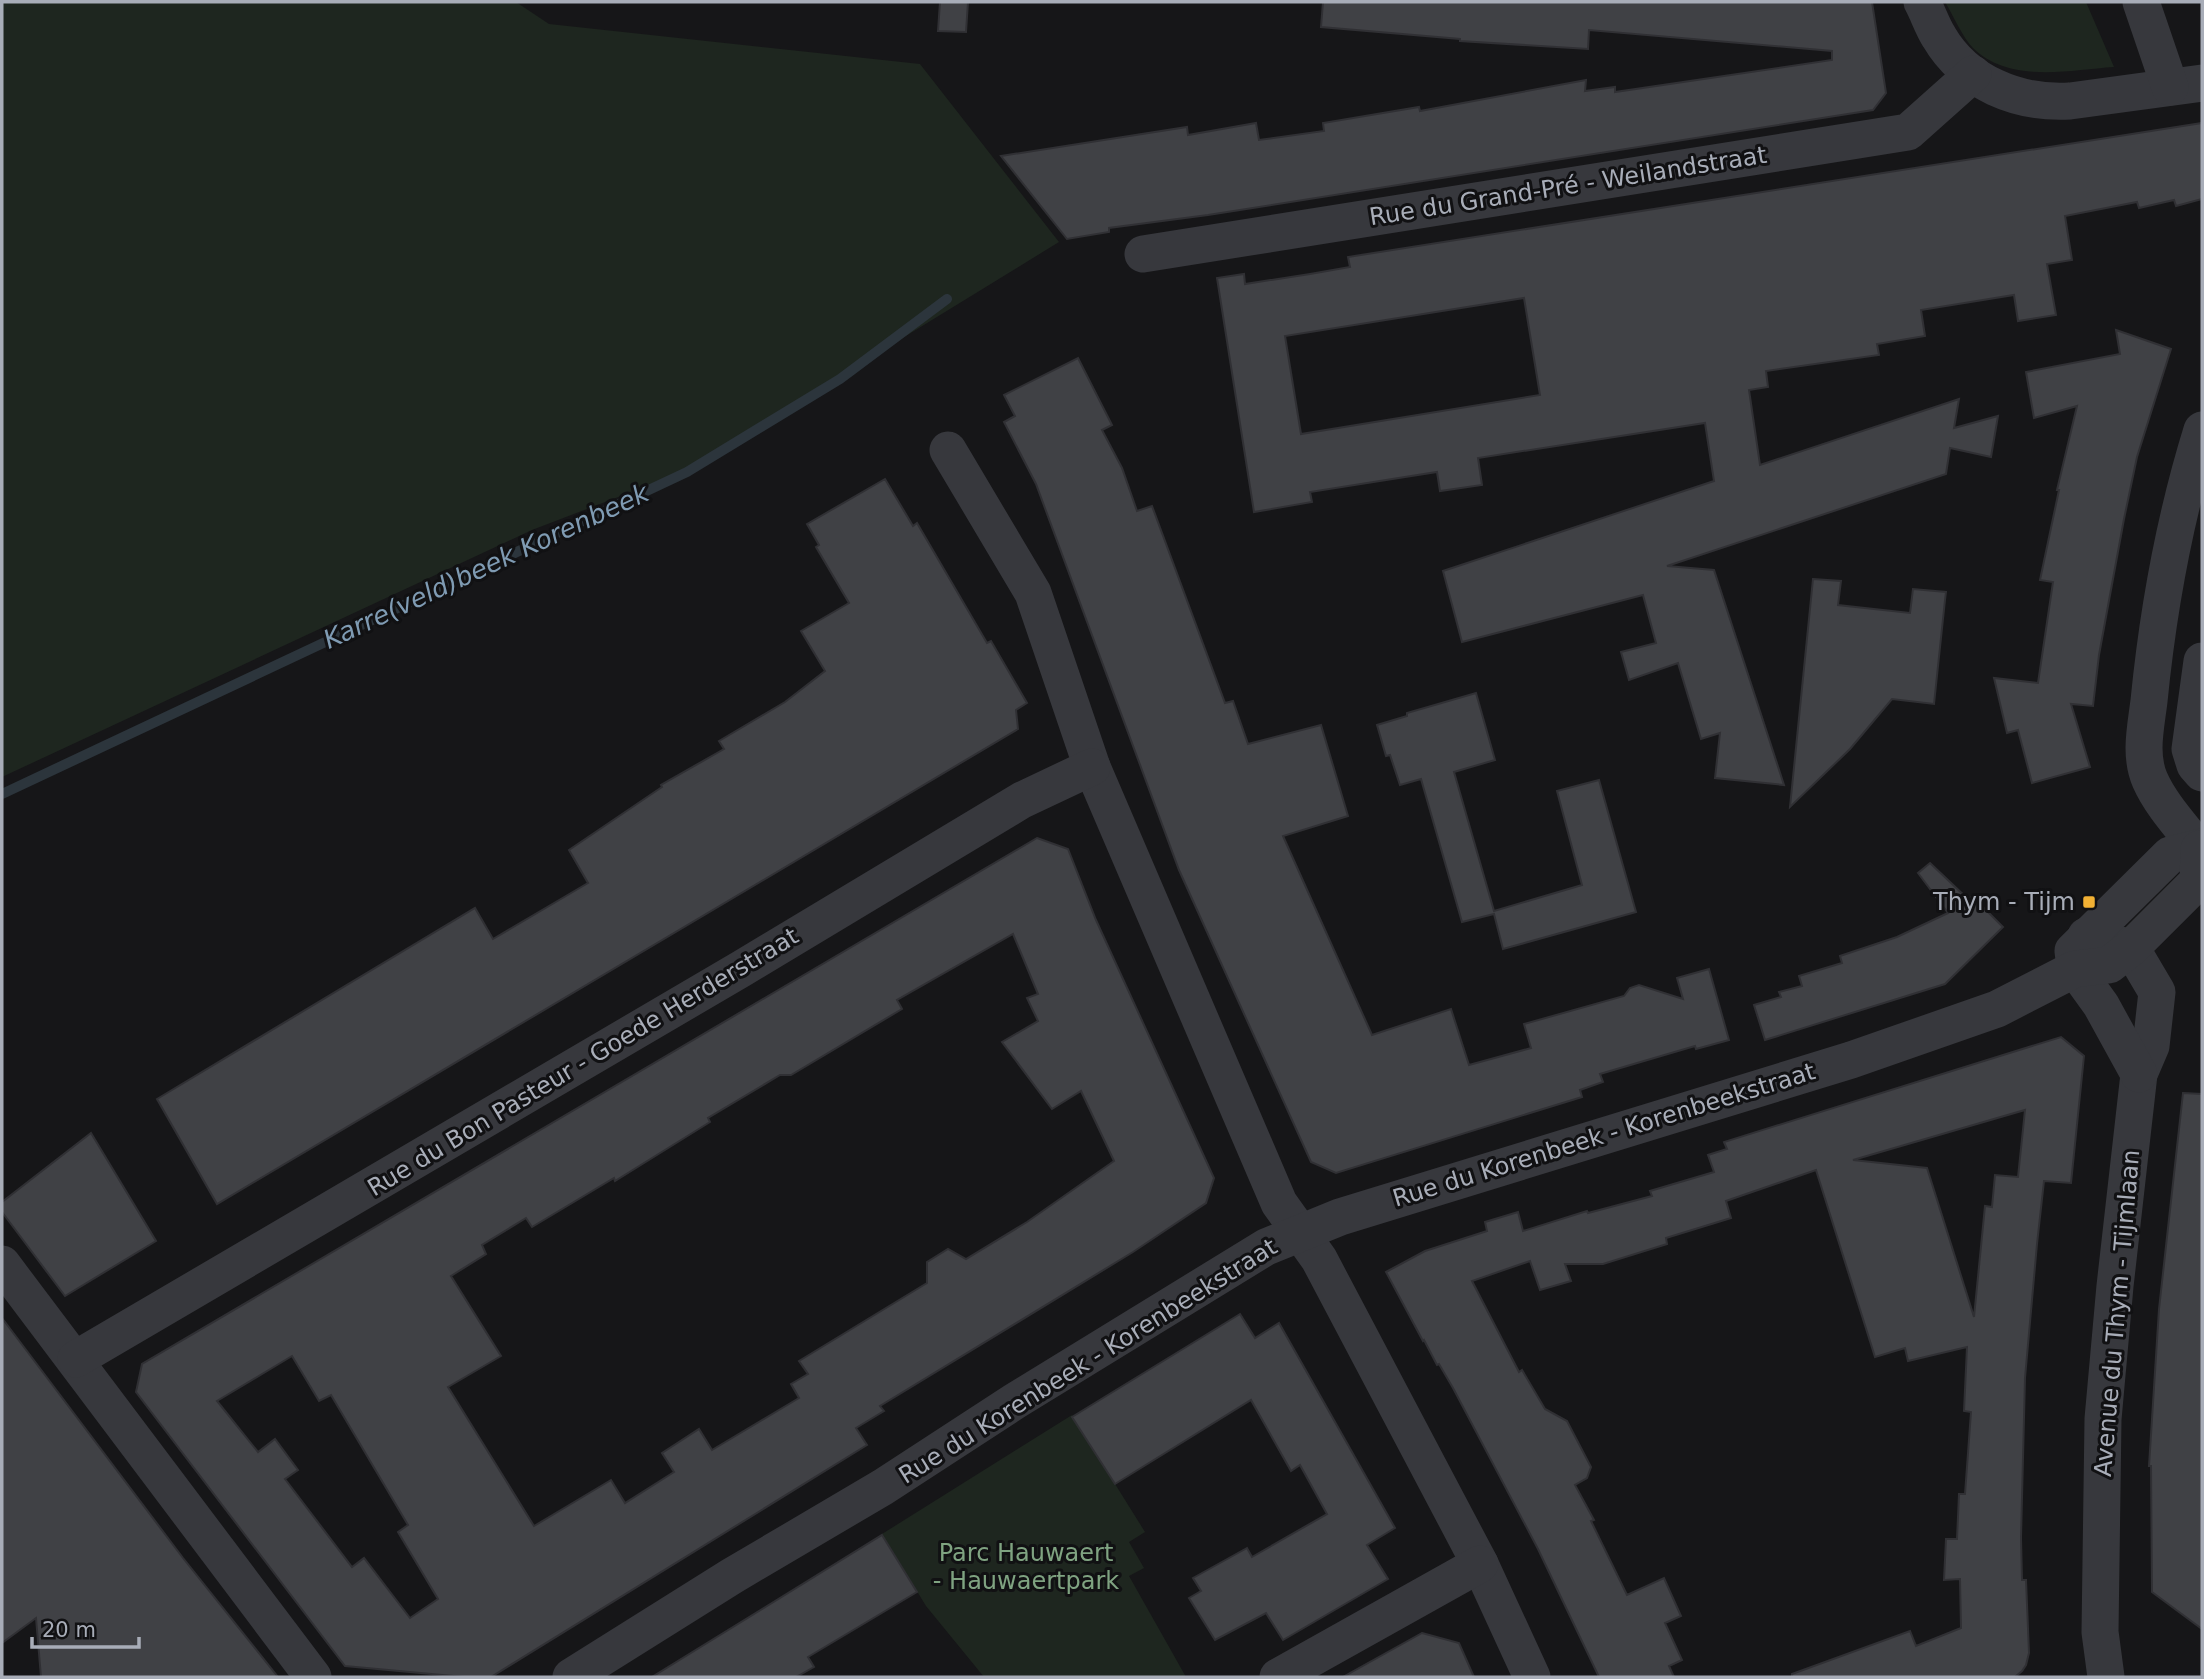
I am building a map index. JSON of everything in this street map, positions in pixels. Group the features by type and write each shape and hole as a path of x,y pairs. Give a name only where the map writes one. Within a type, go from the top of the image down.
{"street":[{"path":"1922,2 1939,37 1954,58 1973,74 1999,90 2023,99 2048,103 2186,85 2141,2"},
{"name":"Rue du Grand-Pré - Weilandstraat","path":"1143,254 1908,132 1973,74"},
{"path":"2138,1074 2101,1005 2081,953 2132,948 2197,881 2201,848 2168,810 2149,779 2143,752 2151,675 2165,591 2180,512 2202,430"},
{"path":"948,450 1033,593 1092,767 1114,812 1279,1203 1319,1259 1480,1564 1532,1677"},
{"path":"2202,661 2190,749 2195,765 2202,773"},
{"name":"Rue du Bon Pasteur - Goede Herderstraat","path":"76,1359 741,969 1022,800 1092,767"},
{"name":"Rue du Korenbeek - Korenbeekstraat","path":"571,1677 732,1576 883,1487 1015,1401 1266,1247 1391,1200 1851,1060 1997,1009 2081,953 2169,855 2201,848"},
{"name":"Avenue du Thym - Tijmlaan","path":"2106,1677 2100,1632 2103,1419 2138,1074 2151,1046 2157,992 2132,948"},
{"path":"2,1264 313,1677"},
{"path":"1278,1677 1480,1564"}],"green space":[{"path":"2,2 516,2 549,24 920,64 1059,242 686,471 532,530 2,777"},
{"path":"1945,2 2086,2 2114,67 2040,72 2004,67 1988,59 1969,44"},
{"name":"Parc Hauwaert - Hauwaertpark","path":"1072,1415 1145,1532 1129,1542 1144,1568 1129,1576 1186,1677 984,1677 926,1606 882,1534"}],"building":[{"path":"940,2 968,2 966,32 938,31"},
{"path":"1323,2 1872,2 1886,93 1873,110 1208,215 1109,228 1109,232 1067,239 1001,156 1187,127 1188,135 1256,123 1259,140 1324,131 1323,123 1419,107 1420,111 1586,80 1585,91 1615,87 1615,92 1832,60 1832,51 1589,30 1588,49 1460,41 1321,27"},
{"path":"2202,123 2202,199 2176,206 2174,200 2139,208 2137,202 2065,216 2072,260 2047,264 2056,315 2018,321 2014,295 1921,310 1925,336 1877,344 1879,355 1766,371 1768,387 1749,390 1760,465 1959,399 1954,428 1998,416 1991,457 1950,448 1946,474 1667,566 1714,570 1784,785 1715,778 1720,733 1701,739 1678,663 1629,680 1621,652 1656,643 1643,595 1462,642 1443,571 1714,481 1705,423 1478,458 1482,485 1440,491 1437,472 1310,492 1312,502 1254,512 1217,278 1244,274 1245,284 1310,274 1350,267 1348,257","holes":["1524,298 1540,395 1301,434 1285,336"]},
{"path":"2116,330 2171,349 2137,457 2099,655 2093,706 2071,704 2090,767 2032,783 2018,730 2007,733 1994,678 2038,683 2053,582 2040,580 2077,406 2034,418 2026,372 2120,354"},
{"path":"1078,358 1112,425 1102,430 1122,468 1137,511 1152,506 1225,703 1233,701 1248,744 1321,725 1348,816 1283,836 1372,1035 1451,1009 1469,1065 1531,1048 1524,1024 1624,996 1630,988 1639,985 1683,999 1677,978 1709,969 1729,1040 1696,1049 1695,1046 1600,1074 1603,1082 1580,1090 1582,1097 1336,1173 1311,1162 1179,870 1036,484 1004,422 1015,416 1004,395"},
{"path":"885,479 913,526 917,523 987,643 991,641 1027,703 1016,710 1018,729 217,1204 157,1099 475,908 493,939 588,883 569,850 662,787 661,785 724,749 719,741 785,702 825,671 801,631 849,603 816,547 819,545 807,524"},
{"path":"1813,579 1841,581 1838,605 1910,613 1913,589 1946,592 1934,704 1892,699 1850,749 1790,807"},
{"path":"1476,693 1495,760 1454,772 1494,911 1582,885 1557,791 1599,780 1636,912 1503,949 1494,914 1462,922 1421,779 1400,785 1390,755 1386,756 1377,725 1407,716 1407,713"},
{"path":"1037,838 1068,849 1096,920 1214,1178 1206,1203 1133,1252 880,1406 884,1411 856,1428 867,1445 491,1677 345,1666 136,1392 142,1364","holes":["1013,934 1038,994 1027,998 1038,1021 1002,1042 1052,1109 1081,1091 1114,1161 1027,1222 966,1259 948,1249 927,1262 927,1283 799,1361 808,1374 791,1384 799,1398 712,1450 699,1429 662,1453 674,1472 625,1503 611,1480 534,1526 448,1387 501,1356 451,1276 486,1254 482,1245 526,1218 532,1227 614,1178 615,1181 710,1122 708,1118 780,1075 791,1075 902,1009 897,1000","292,1356 319,1401 331,1395 408,1525 398,1532 438,1599 410,1618 364,1558 352,1567 285,1479 298,1470 275,1439 258,1452 217,1401"]},
{"path":"1930,863 1969,900 1972,896 2003,927 1945,984 1765,1040 1754,1005 1781,997 1779,992 1802,986 1799,976 1842,963 1840,956 1897,937 1948,913 1918,873"},
{"path":"2061,1037 2084,1056 2071,1183 2044,1181 2037,1244 2025,1378 2021,1538 2029,1653 2026,1665 2015,1677 1792,1677 1792,1674 1910,1631 1916,1646 1961,1628 1960,1579 1944,1580 1946,1539 1957,1539 1959,1494 1965,1494 1971,1412 1964,1411 1967,1347 1908,1361 1905,1348 1875,1357 1816,1170 1726,1201 1731,1218 1666,1238 1667,1244 1603,1264 1565,1264 1571,1281 1540,1290 1530,1261 1472,1281 1519,1372 1522,1370 1545,1409 1567,1421 1591,1467 1587,1478 1575,1485 1594,1520 1591,1521 1627,1595 1664,1578 1681,1616 1665,1623 1682,1660 1669,1666 1674,1677 1599,1677 1538,1549 1453,1388 1423,1341 1386,1272 1425,1251 1487,1231 1485,1222 1518,1212 1523,1231 1587,1211 1588,1213 1652,1196 1650,1191 1714,1172 1708,1155 1727,1149 1724,1142","holes":["2025,1110 2018,1177 1995,1175 1992,1207 1985,1206 1974,1317 1927,1168 1853,1160"]},
{"path":"2183,1093 2202,1094 2202,1629 2152,1592 2149,1466 2159,1309"},
{"path":"91,1133 156,1241 65,1296 2,1212 2,1202"},
{"path":"1240,1314 1255,1338 1279,1323 1395,1528 1367,1545 1388,1579 1283,1640 1266,1613 1215,1640 1189,1598 1201,1591 1193,1578 1247,1548 1252,1557 1327,1514 1300,1465 1291,1471 1251,1400 1115,1484 1072,1417"},
{"path":"2,1318 183,1558 278,1677 41,1677 36,1618 2,1643"},
{"path":"882,1535 917,1592 808,1657 814,1667 796,1677 652,1677"},
{"path":"1422,1633 1459,1643 1474,1677 1343,1677"}],"waterway":[{"name":"Karre(veld)beek Korenbeek","path":"2,794 687,472 840,379 947,299"}],"place":[{"name":"Thym - Tijm","path":"2089,902"}]}
